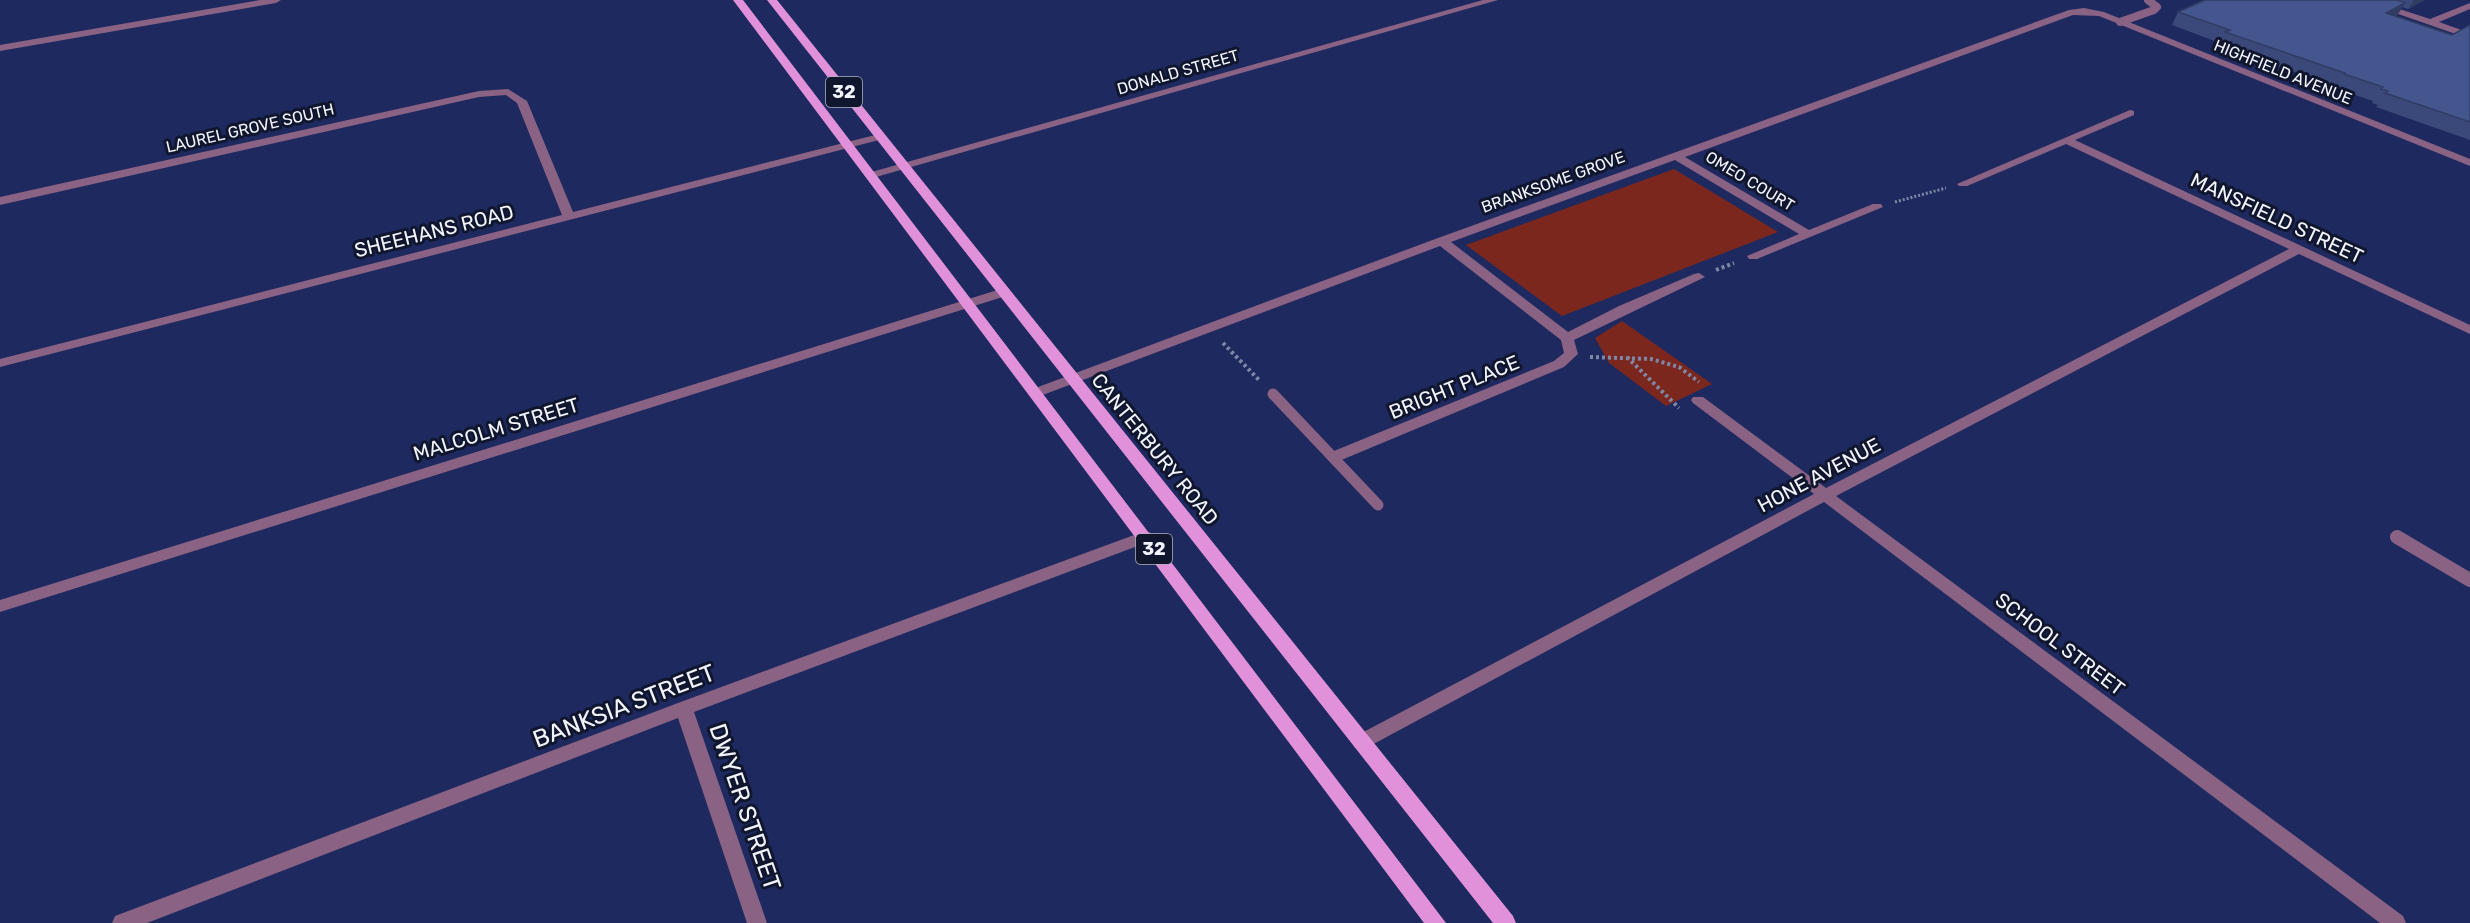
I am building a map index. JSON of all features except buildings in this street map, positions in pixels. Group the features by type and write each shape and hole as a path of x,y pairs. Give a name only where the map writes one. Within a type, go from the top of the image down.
{"main road":[{"name":"32","path":"738,0 1436,923"},
{"name":"CANTERBURY ROAD","path":"772,0 1506,923"}],"street":[{"path":"0,48 276,0"},
{"name":"DONALD STREET","path":"872,175 1493,0"},
{"path":"2363,0 2470,36"},
{"path":"2430,23 2470,6"},
{"name":"HIGHFIELD AVENUE","path":"2085,11 2101,14 2470,163"},
{"name":"BRANKSOME GROVE","path":"1035,393 1442,241 2072,12 2085,11"},
{"name":"LAUREL GROVE SOUTH","path":"0,201 479,94 508,92 522,101 569,216"},
{"path":"1963,184 2130,113"},
{"name":"SHEEHANS ROAD","path":"0,363 879,137"},
{"name":"MANSFIELD STREET","path":"2068,141 2470,330"},
{"name":"OMEO COURT","path":"1676,156 1808,234"},
{"name":"OMEO COURT","path":"1753,256 1877,207"},
{"path":"1442,241 1567,338 1571,354"},
{"name":"HONE AVENUE","path":"1361,742 1825,495 2299,249"},
{"path":"1567,338 1624,309 1698,277"},
{"name":"MALCOLM STREET","path":"0,606 1004,292"},
{"name":"BRIGHT PLACE","path":"1334,457 1559,364 1571,354"},
{"name":"SCHOOL STREET","path":"1698,400 2396,923"},
{"name":"BANKSIA STREET","path":"122,923 684,708 1145,537"},
{"name":"DWYER STREET","path":"684,708 757,923"}],"lane":[{"path":"2120,22 2154,10 2157,7 2148,0"},
{"path":"1273,394 1378,505"},
{"path":"2397,537 2470,580"}],"path":[{"path":"1877,207 1963,184"},
{"path":"1698,277 1753,256"},
{"path":"1208,328 1273,394"},
{"path":"1571,354 1627,357 1651,359 1679,367 1702,385 1698,400 1678,409 1627,357"}],"shaded area":[{"path":"1674,169 1778,232 1562,316 1466,245"},
{"path":"1622,321 1712,384 1666,406 1609,363 1595,338"}]}
